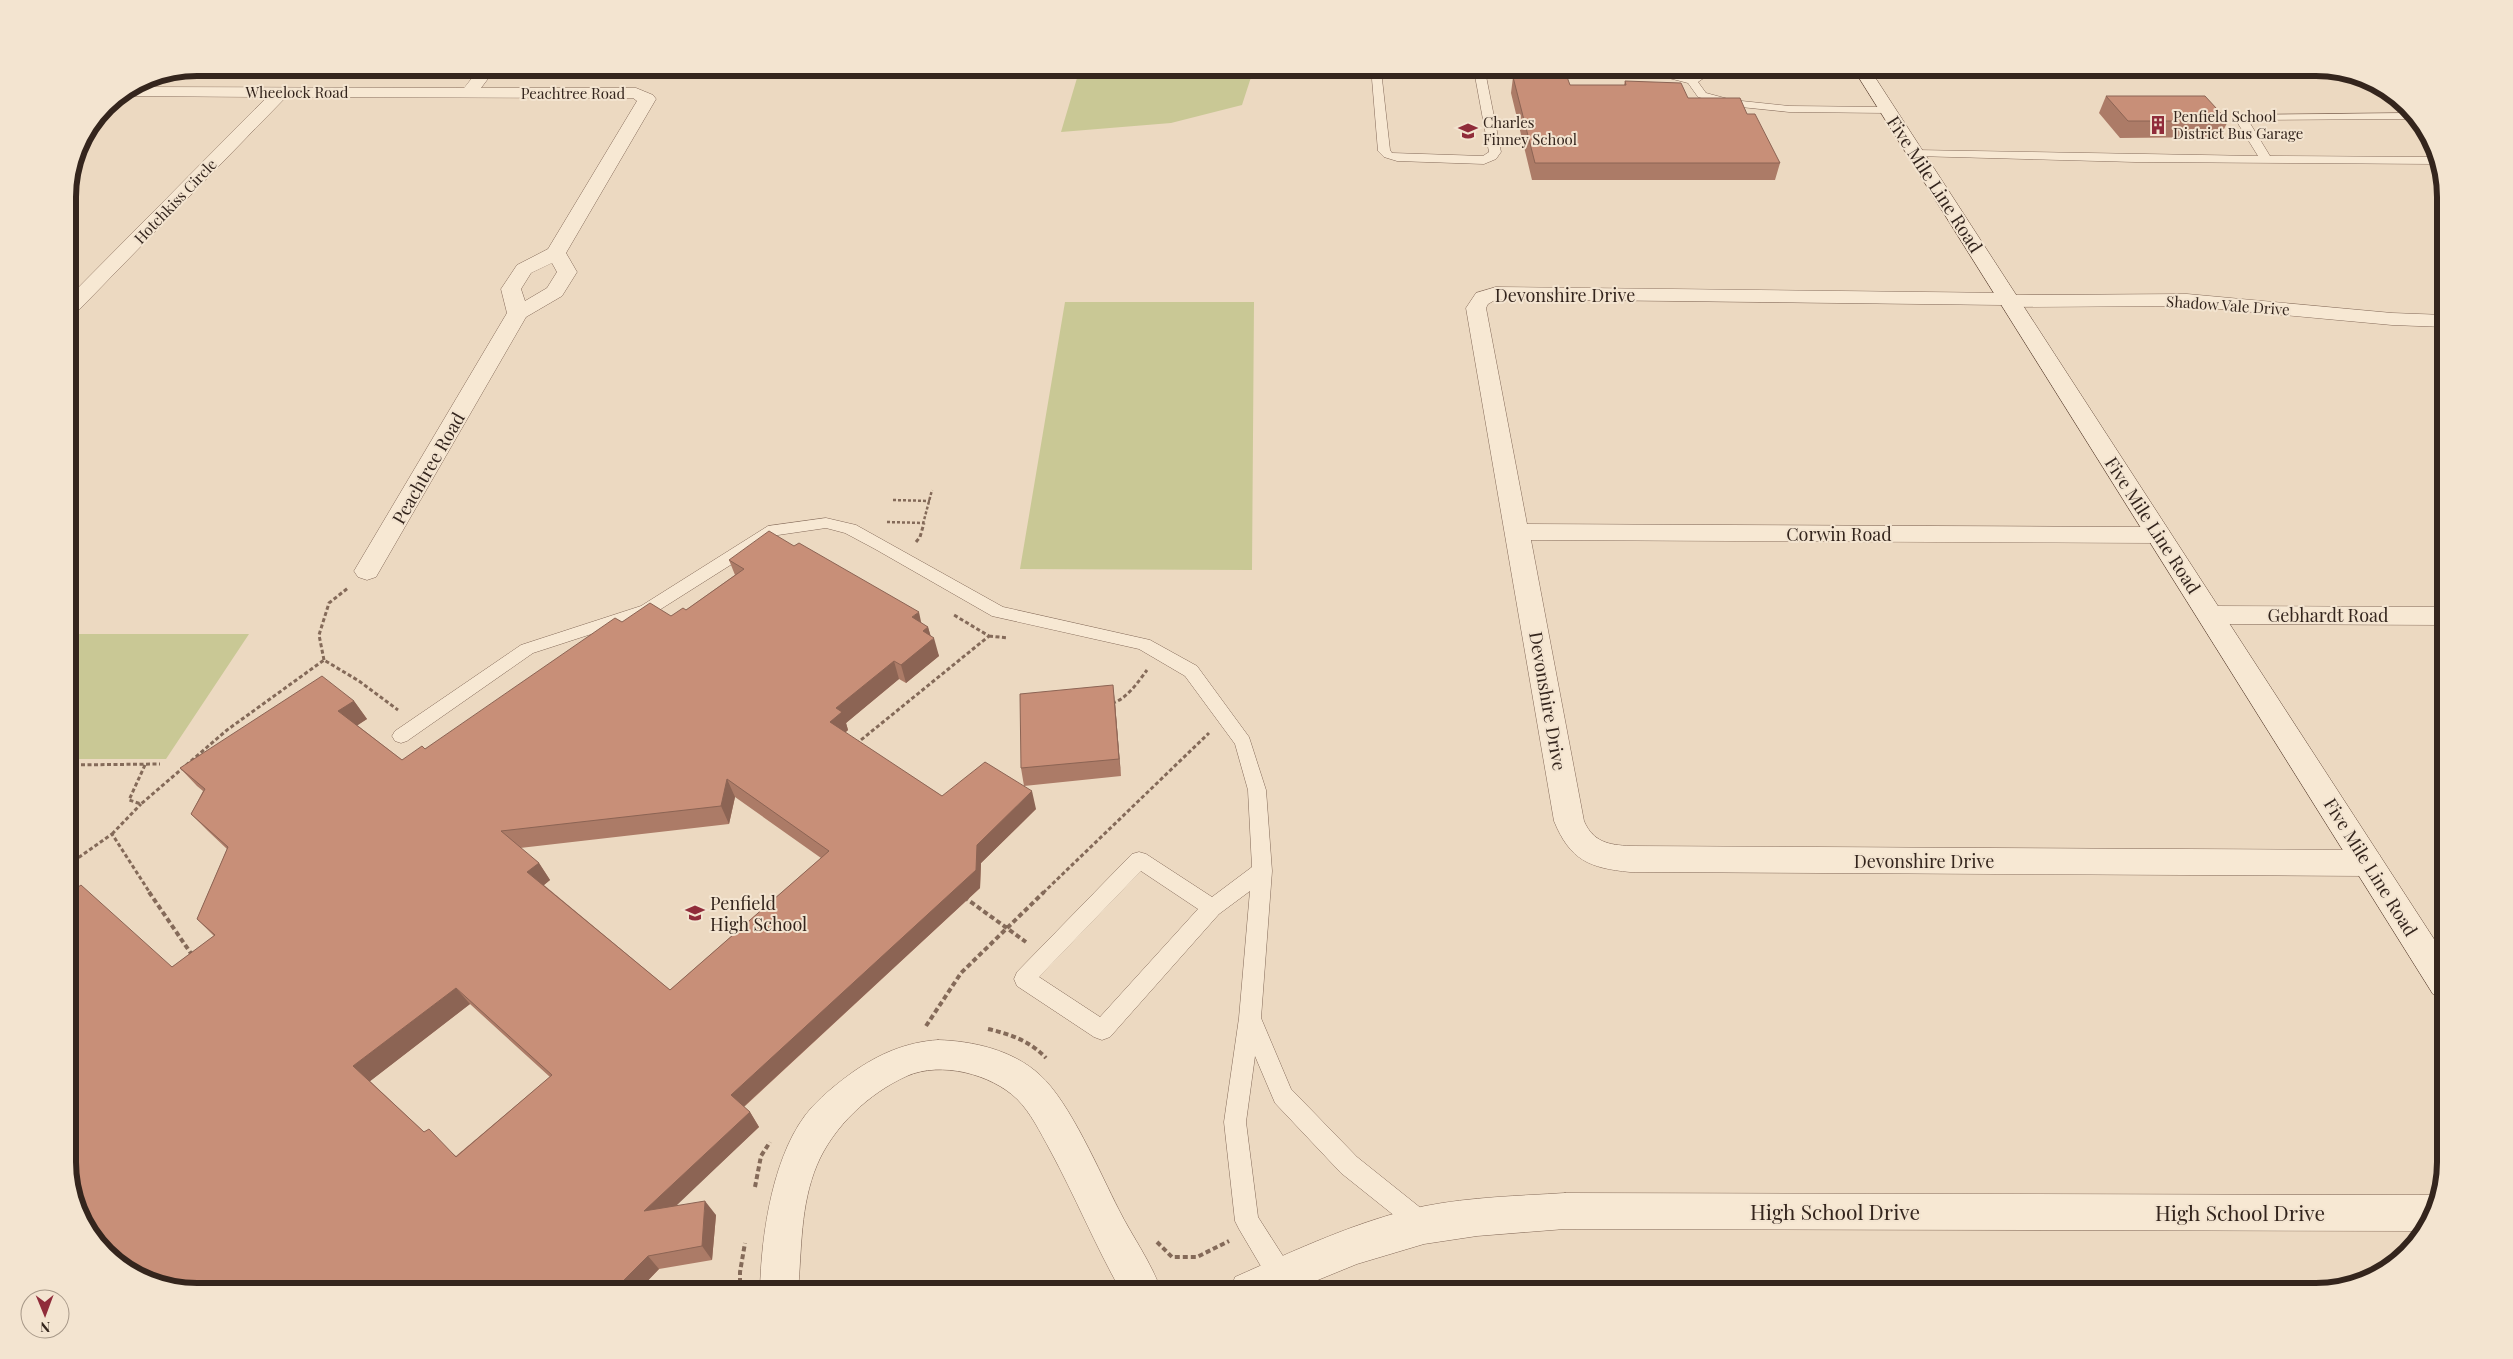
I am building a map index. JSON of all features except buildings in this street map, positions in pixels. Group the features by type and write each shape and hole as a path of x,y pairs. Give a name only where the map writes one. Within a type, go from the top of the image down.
{"street":[{"name":"Five Mile Line Road","path":"1866,76 2437,970"},
{"path":"469,92 481,77"},
{"name":"Wheelock Road","path":"137,92 469,92"},
{"name":"Hotchkiss Circle","path":"77,301 282,92"},
{"name":"Peachtree Road","path":"469,92 636,93 648,100 556,253"},
{"path":"556,253 567,272 555,292 518,313 511,289 524,269 556,253"},
{"name":"Devonshire Drive","path":"2009,300 1496,293 1484,296 1478,302 1476,308 1569,821 1574,836 1581,845 1594,852 1609,858 1630,860 2368,863"},
{"name":"Shadow Vale Drive","path":"2009,300 2187,300 2392,319 2436,321"},
{"name":"Peachtree Road","path":"368,571 518,313"},
{"name":"Corwin Road","path":"1518,532 2159,535"},
{"name":"Gebhardt Road","path":"2211,615 2436,616"},
{"path":"780,1283 783,1224 797,1170 823,1120 861,1085 906,1060 950,1054 993,1064 1026,1084 1049,1115 1081,1170 1122,1259 1137,1283"},
{"name":"High School Drive","path":"1277,1283 1293,1278 1358,1245 1424,1225 1565,1211 2425,1213"}],"lane":[{"path":"1378,76 1384,151 1388,155 1397,158 1484,160 1492,157 1495,152 1481,76"},
{"path":"1674,76 1692,81 1702,95 1731,103 1789,109 1888,110"},
{"path":"1692,81 1699,76"},
{"path":"2266,160 2240,117 2406,116"},
{"path":"1915,153 2266,160 2431,161"},
{"path":"401,736 527,649 647,610 774,530 826,523 839,526 903,558 998,612 1052,622 1144,644 1191,671 1244,742 1256,790 1262,872 1250,1018 1235,1122 1248,1221 1293,1278"},
{"path":"1212,908 1139,860 1024,979 1102,1030 1212,908 1262,872"},
{"path":"1250,1018 1283,1096 1350,1165 1424,1225"}],"path":[{"path":"903,558 920,537 932,490"},
{"path":"893,500 930,501"},
{"path":"887,522 924,522"},
{"path":"368,571 330,603 319,635 324,660 360,681 418,724"},
{"path":"948,612 989,636 1016,639"},
{"path":"852,748 989,636"},
{"path":"77,859 112,834 141,804 227,730 324,660"},
{"path":"1107,703 1117,702 1139,682 1147,670 1141,665"},
{"path":"923,1030 961,973 1225,717"},
{"path":"77,765 160,764"},
{"path":"141,804 129,800 145,765"},
{"path":"112,834 135,872 196,960"},
{"path":"959,893 1032,947"},
{"path":"1154,1238 1172,1257 1197,1257 1232,1240"}],"shaded area":[{"path":"1077,77 1251,77 1242,105 1171,123 1061,132"},
{"path":"1065,302 1254,302 1252,570 1020,569"},
{"path":"77,634 249,634 166,759 77,759"}],"place":[{"name":"Penfield School District Bus Garage","path":"2158,125"},
{"name":"Charles Finney School","path":"1468,131"},
{"name":"Penfield High School","path":"695,913"}]}
